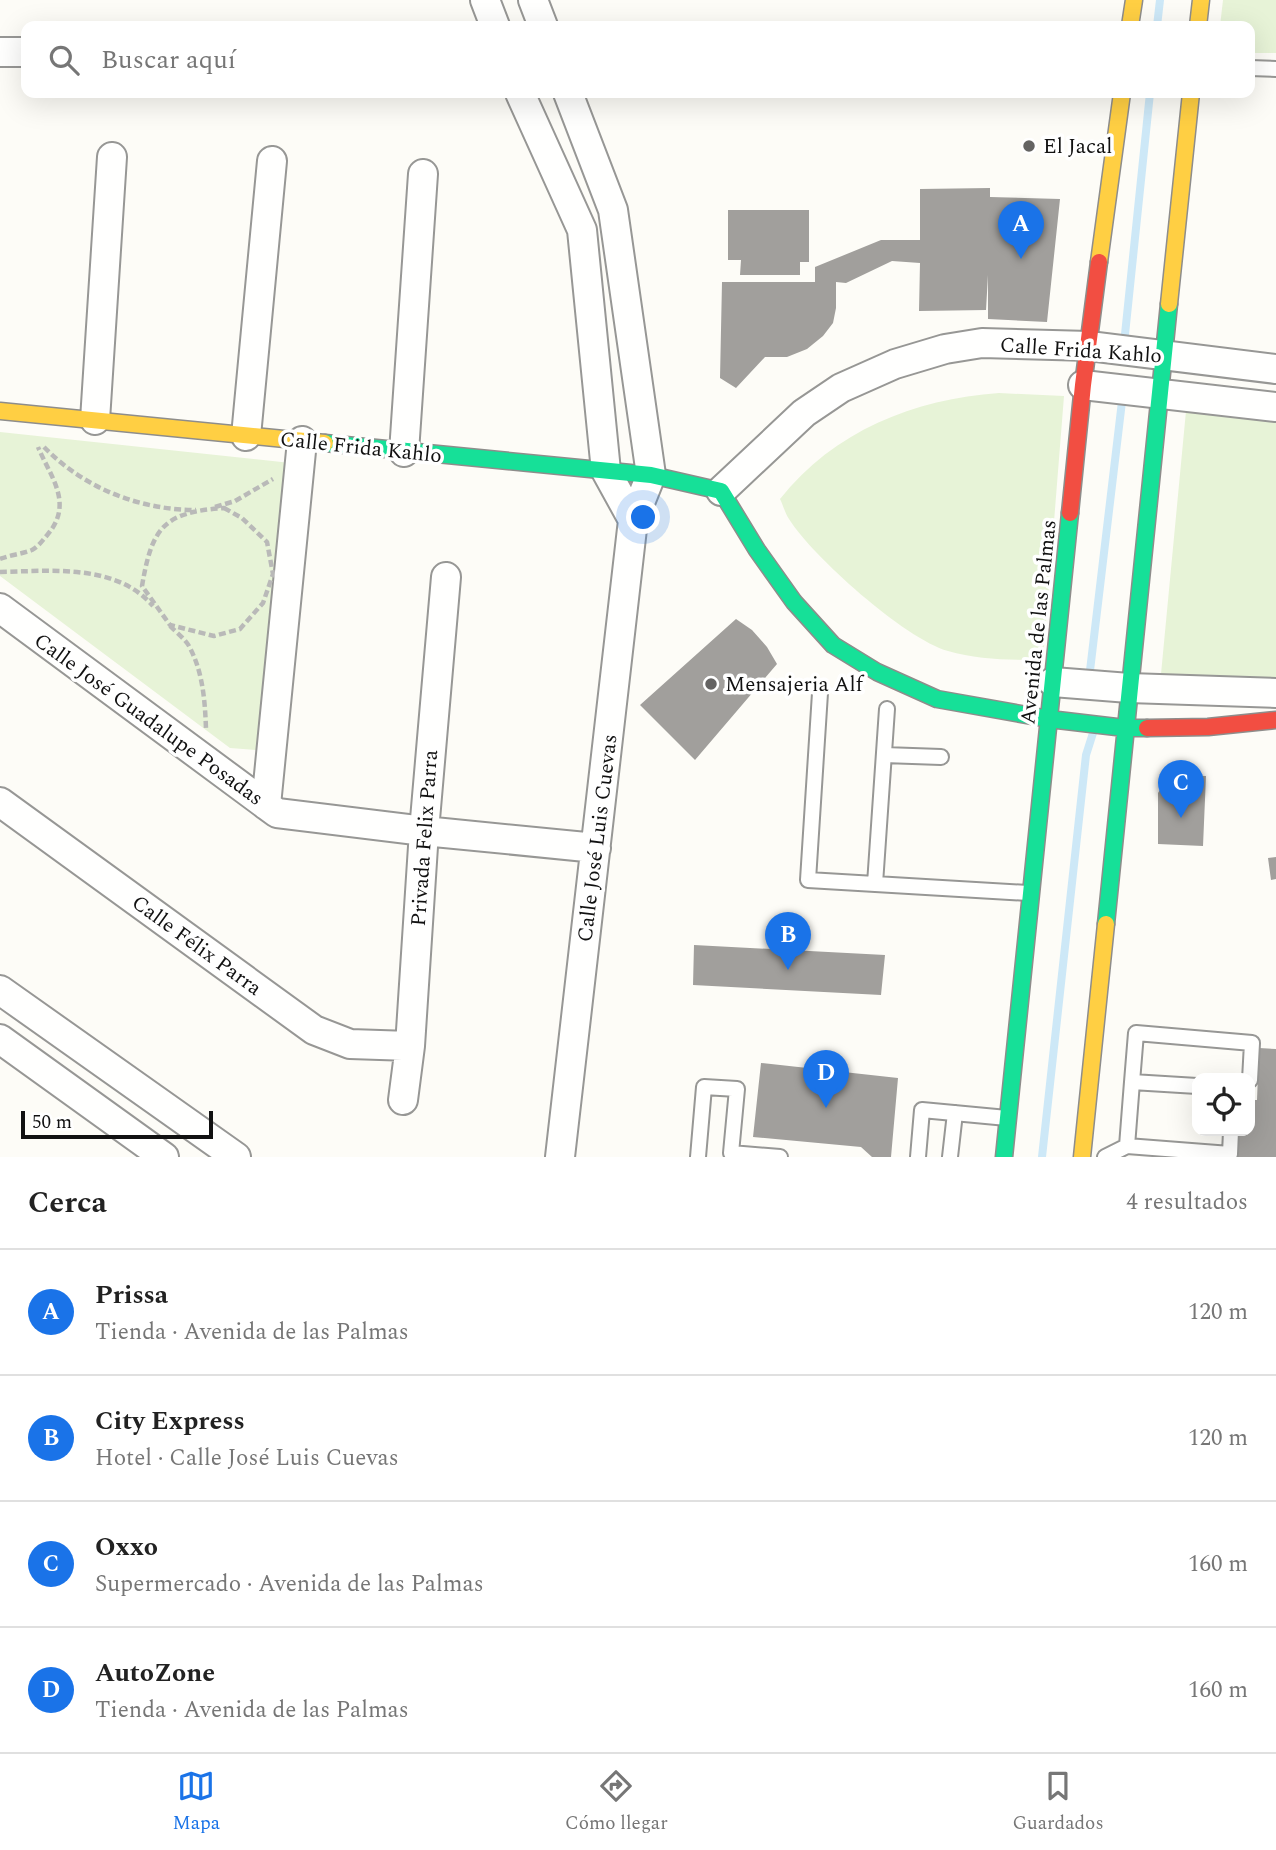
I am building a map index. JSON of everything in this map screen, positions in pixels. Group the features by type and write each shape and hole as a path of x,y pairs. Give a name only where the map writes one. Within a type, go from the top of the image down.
{"main road":[{"path":"1131,21 1134,0"},
{"path":"1199,21 1201,0"},
{"name":"Avenida de las Palmas","path":"1004,1157 1083,385 1121,98"},
{"path":"1082,1157 1190,98"},
{"name":"Calle Frida Kahlo","path":"0,411 651,475 721,491"},
{"path":"721,491 757,550 794,602 833,645 877,672 937,699 1049,719 1125,728 1208,727 1276,720"}],"street":[{"path":"485,0 493,21"},
{"path":"533,0 541,21"},
{"path":"0,52 21,52"},
{"path":"522,98 582,230 606,471 633,520"},
{"path":"570,98 613,210 651,475"},
{"path":"95,420 112,157"},
{"path":"246,436 272,161"},
{"path":"404,452 423,174"},
{"name":"Calle Frida Kahlo","path":"721,491 804,413 841,388 895,364 945,349 982,343 1089,346 1276,369"},
{"name":"Calle Frida Kahlo","path":"1083,385 1276,407"},
{"path":"266,804 302,441"},
{"name":"Calle José Luis Cuevas","path":"561,1157 633,520 651,475"},
{"name":"Privada Felix Parra","path":"403,1100 410,1046 424,831 446,576"},
{"name":"Calle José Guadalupe Posadas","path":"0,608 277,813 596,848"},
{"path":"1054,682 1129,688 1276,693"},
{"name":"Calle Félix Parra","path":"0,802 314,1030 350,1044 410,1046"},
{"path":"0,990 236,1157"},
{"path":"0,1040 164,1157"}],"lane":[{"path":"1255,68 1276,69"},
{"path":"820,693 808,880 1030,893"},
{"path":"875,884 887,709"},
{"path":"884,755 941,757"},
{"path":"1127,1146 1136,1034 1252,1043 1250,1073"},
{"path":"1132,1082 1192,1087"},
{"path":"698,1157 704,1087 737,1089 731,1155 780,1157"},
{"path":"918,1157 922,1111 1008,1118"},
{"path":"950,1157 955,1114"},
{"path":"1105,1157 1127,1146 1230,1154 1231,1136"}],"path":[{"path":"0,559 35,549 52,528 61,503 57,482 46,466 34,436 63,466 94,486 150,507 206,509 225,508 242,518 267,542 273,574 263,603 240,629 214,636 170,625 142,586 148,553 162,526 178,517 206,509 235,501 277,476"},
{"path":"0,572 89,573 115,579 148,601 189,644 205,697 206,730"}],"green space":[{"path":"1223,0 1276,0 1276,53 1255,53 1255,21 1221,21"},
{"path":"999,393 1064,396 1043,660 995,659 959,654 908,631 861,594 818,554 789,519 780,499 801,475 825,455 878,423 937,403 967,396"},
{"path":"1186,411 1219,411 1276,420 1276,677 1203,680 1161,674"},
{"path":"0,432 300,464 271,751 230,748 0,576"}],"building":[{"path":"990,188 990,197 1060,199 1047,322 988,319 988,275 986,310 919,311 920,263 892,261 846,283 836,282 833,323 823,336 807,349 787,357 765,357 736,388 720,378 722,282 815,282 815,267 881,240 920,240 920,189"},
{"path":"728,210 809,210 809,262 800,262 800,275 740,275 741,260 728,260"},
{"name":"Mensajeria Alf","path":"736,619 752,630 777,664 695,760 640,705"},
{"path":"1177,775 1206,776 1203,846 1158,844 1158,793 1166,780"},
{"path":"1276,857 1276,879 1271,880 1268,858"},
{"path":"694,945 885,955 881,995 693,985"},
{"path":"1259,1048 1276,1049 1276,1157 1238,1157 1239,1136 1255,1136"},
{"path":"761,1063 898,1078 891,1157 872,1157 861,1147 753,1137"}],"waterway":[{"path":"1158,21 1160,0"},
{"path":"1124,344 1149,98"},
{"path":"1089,679 1123,393"},
{"path":"1042,1157 1086,755 1093,733"}],"traffic: fast":[{"path":"1106,924 1169,304"},
{"path":"325,443 651,475 721,491 757,550 794,602 833,645 877,672 937,699 1049,719 1147,728"},
{"path":"1004,1157 1070,513"}],"traffic: slow":[{"path":"1131,21 1134,0"},
{"path":"1199,21 1201,0"},
{"path":"1099,262 1121,98"},
{"path":"1169,304 1190,98"},
{"path":"0,411 325,443"},
{"path":"1082,1157 1106,924"}],"traffic: jam":[{"path":"1070,513 1099,262"},
{"path":"1147,728 1208,727 1276,720"}],"place":[{"name":"El Jacal","path":"1029,146"},
{"name":"Prissa","path":"1021,259"},
{"name":"Mensajeria Alf","path":"711,684"},
{"name":"Oxxo","path":"1181,818"},
{"name":"City Express","path":"788,970"},
{"name":"AutoZone","path":"826,1108"}]}
